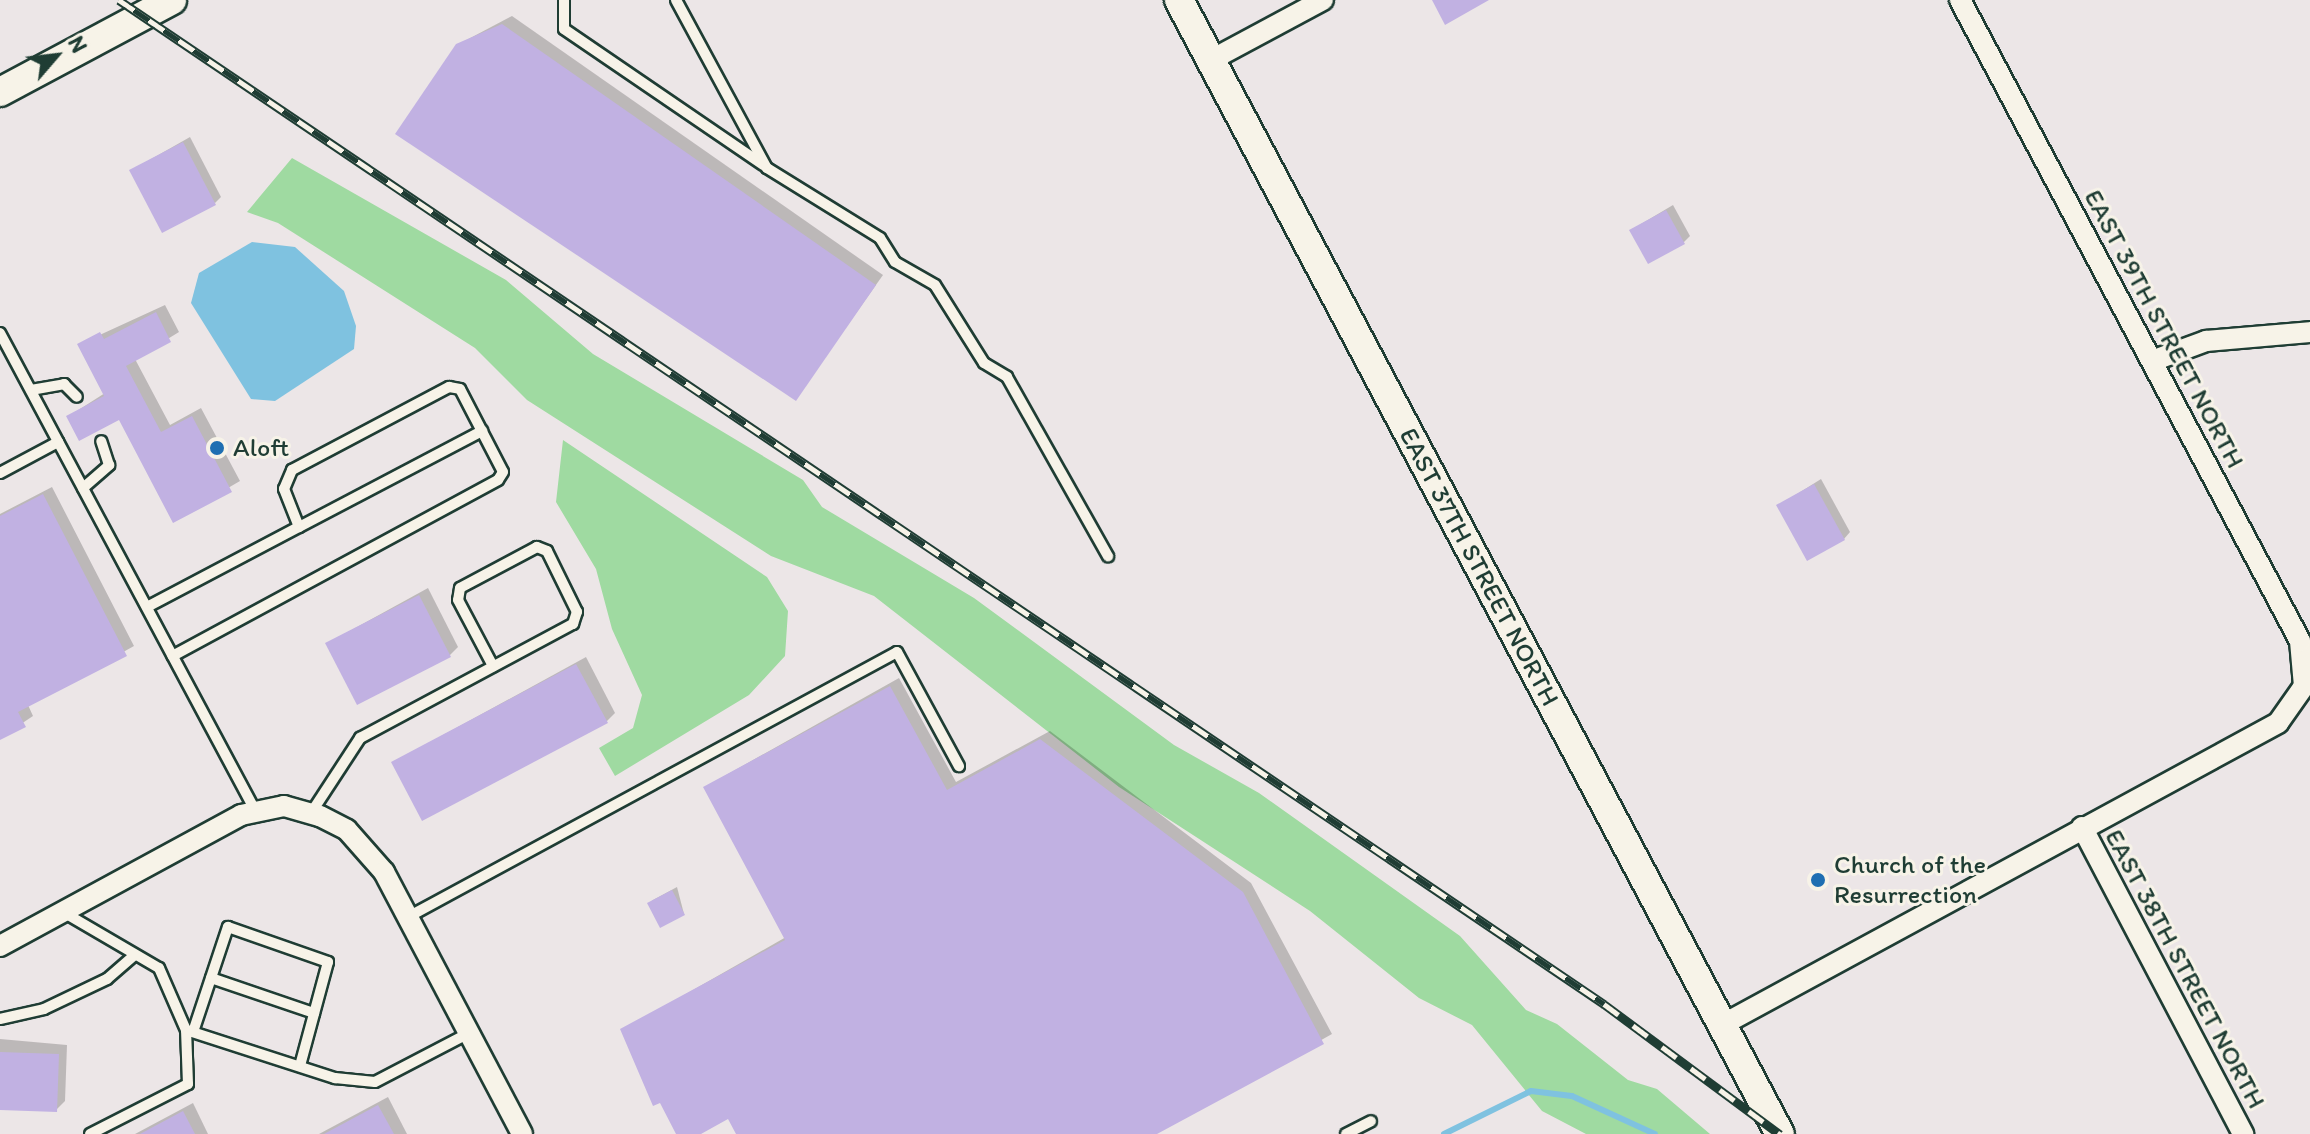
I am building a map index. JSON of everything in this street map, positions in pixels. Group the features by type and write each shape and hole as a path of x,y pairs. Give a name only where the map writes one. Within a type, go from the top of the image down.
{"main road":[{"path":"0,92 172,0"},
{"name":"EAST 37TH STREET NORTH","path":"1179,0 1780,1134"}],"street":[{"path":"1211,60 1323,0"},
{"name":"EAST 39TH STREET NORTH","path":"1960,0 2300,641 2304,686 2278,723 2082,827"},
{"path":"2152,361 2206,341 2310,332"},
{"path":"0,946 256,812 284,806 316,814 370,850 522,1134"},
{"path":"1722,1025 2082,827"},
{"name":"EAST 38TH STREET NORTH","path":"2082,827 2243,1134"}],"lane":[{"path":"564,0 564,29 767,168 880,238 895,262 935,285 984,363 1007,377 1108,556"},
{"path":"676,0 767,168"},
{"path":"0,333 256,812"},
{"path":"31,390 64,384 77,397"},
{"path":"173,656 498,480 503,472 460,389 449,387 284,477 299,527"},
{"path":"147,607 482,431"},
{"path":"83,488 109,465 101,441"},
{"path":"0,473 58,442"},
{"path":"316,814 360,738 573,624 577,612 547,551 537,547 460,588 458,600 493,666"},
{"path":"408,917 897,652 959,766"},
{"path":"62,912 159,968 189,1031 300,1066 375,1082 469,1033"},
{"path":"90,1134 188,1084 189,1031 228,927 328,962 300,1066"},
{"path":"0,1019 44,1009 107,979 135,955"},
{"path":"211,978 314,1013"},
{"path":"1346,1134 1371,1121"}],"green space":[{"path":"292,158 506,280 593,354 803,480 822,507 974,598 1174,745 1259,793 1460,936 1526,1010 1557,1024 1628,1080 1657,1089 1710,1134 1586,1134 1542,1111 1472,1025 1419,998 1310,911 1119,787 874,596 771,556 527,400 475,348 278,223 247,212"},
{"path":"563,440 767,577 788,611 785,656 749,695 615,776 599,748 633,728 642,695 612,629 596,569 556,502"}],"water":[{"path":"252,242 295,247 344,291 356,326 354,349 275,401 251,399 191,303 199,273"}],"building":[{"path":"1432,0 1489,0 1445,25"},
{"path":"502,24 876,285 796,401 395,134 456,44"},
{"path":"183,142 216,205 162,233 129,170"},
{"path":"1666,210 1685,244 1648,264 1629,230"},
{"path":"156,312 171,342 126,366 161,432 192,416 232,492 173,523 119,420 79,441 66,416 104,396 77,344 100,332 104,339"},
{"path":"1814,484 1845,540 1807,561 1776,505"},
{"path":"43,494 127,656 18,712 26,727 0,740 0,516"},
{"path":"419,595 451,657 357,705 325,643"},
{"path":"576,664 608,723 422,821 391,762"},
{"path":"890,686 947,790 1040,739 1243,892 1324,1044 1157,1134 736,1134 728,1119 701,1134 676,1134 660,1103 653,1106 620,1029 785,940 703,787"},
{"path":"672,890 685,915 660,928 647,903"},
{"path":"0,1052 59,1054 57,1112 0,1110"},
{"path":"378,1105 394,1134 324,1134"},
{"path":"183,1111 195,1134 140,1134"}],"waterway":[{"path":"1444,1134 1531,1091 1572,1096 1655,1134"}],"railway":[{"path":"119,0 1604,1004 1780,1134"}],"place":[{"name":"Aloft","path":"217,448"},
{"name":"Church of the Resurrection","path":"1818,880"}]}
